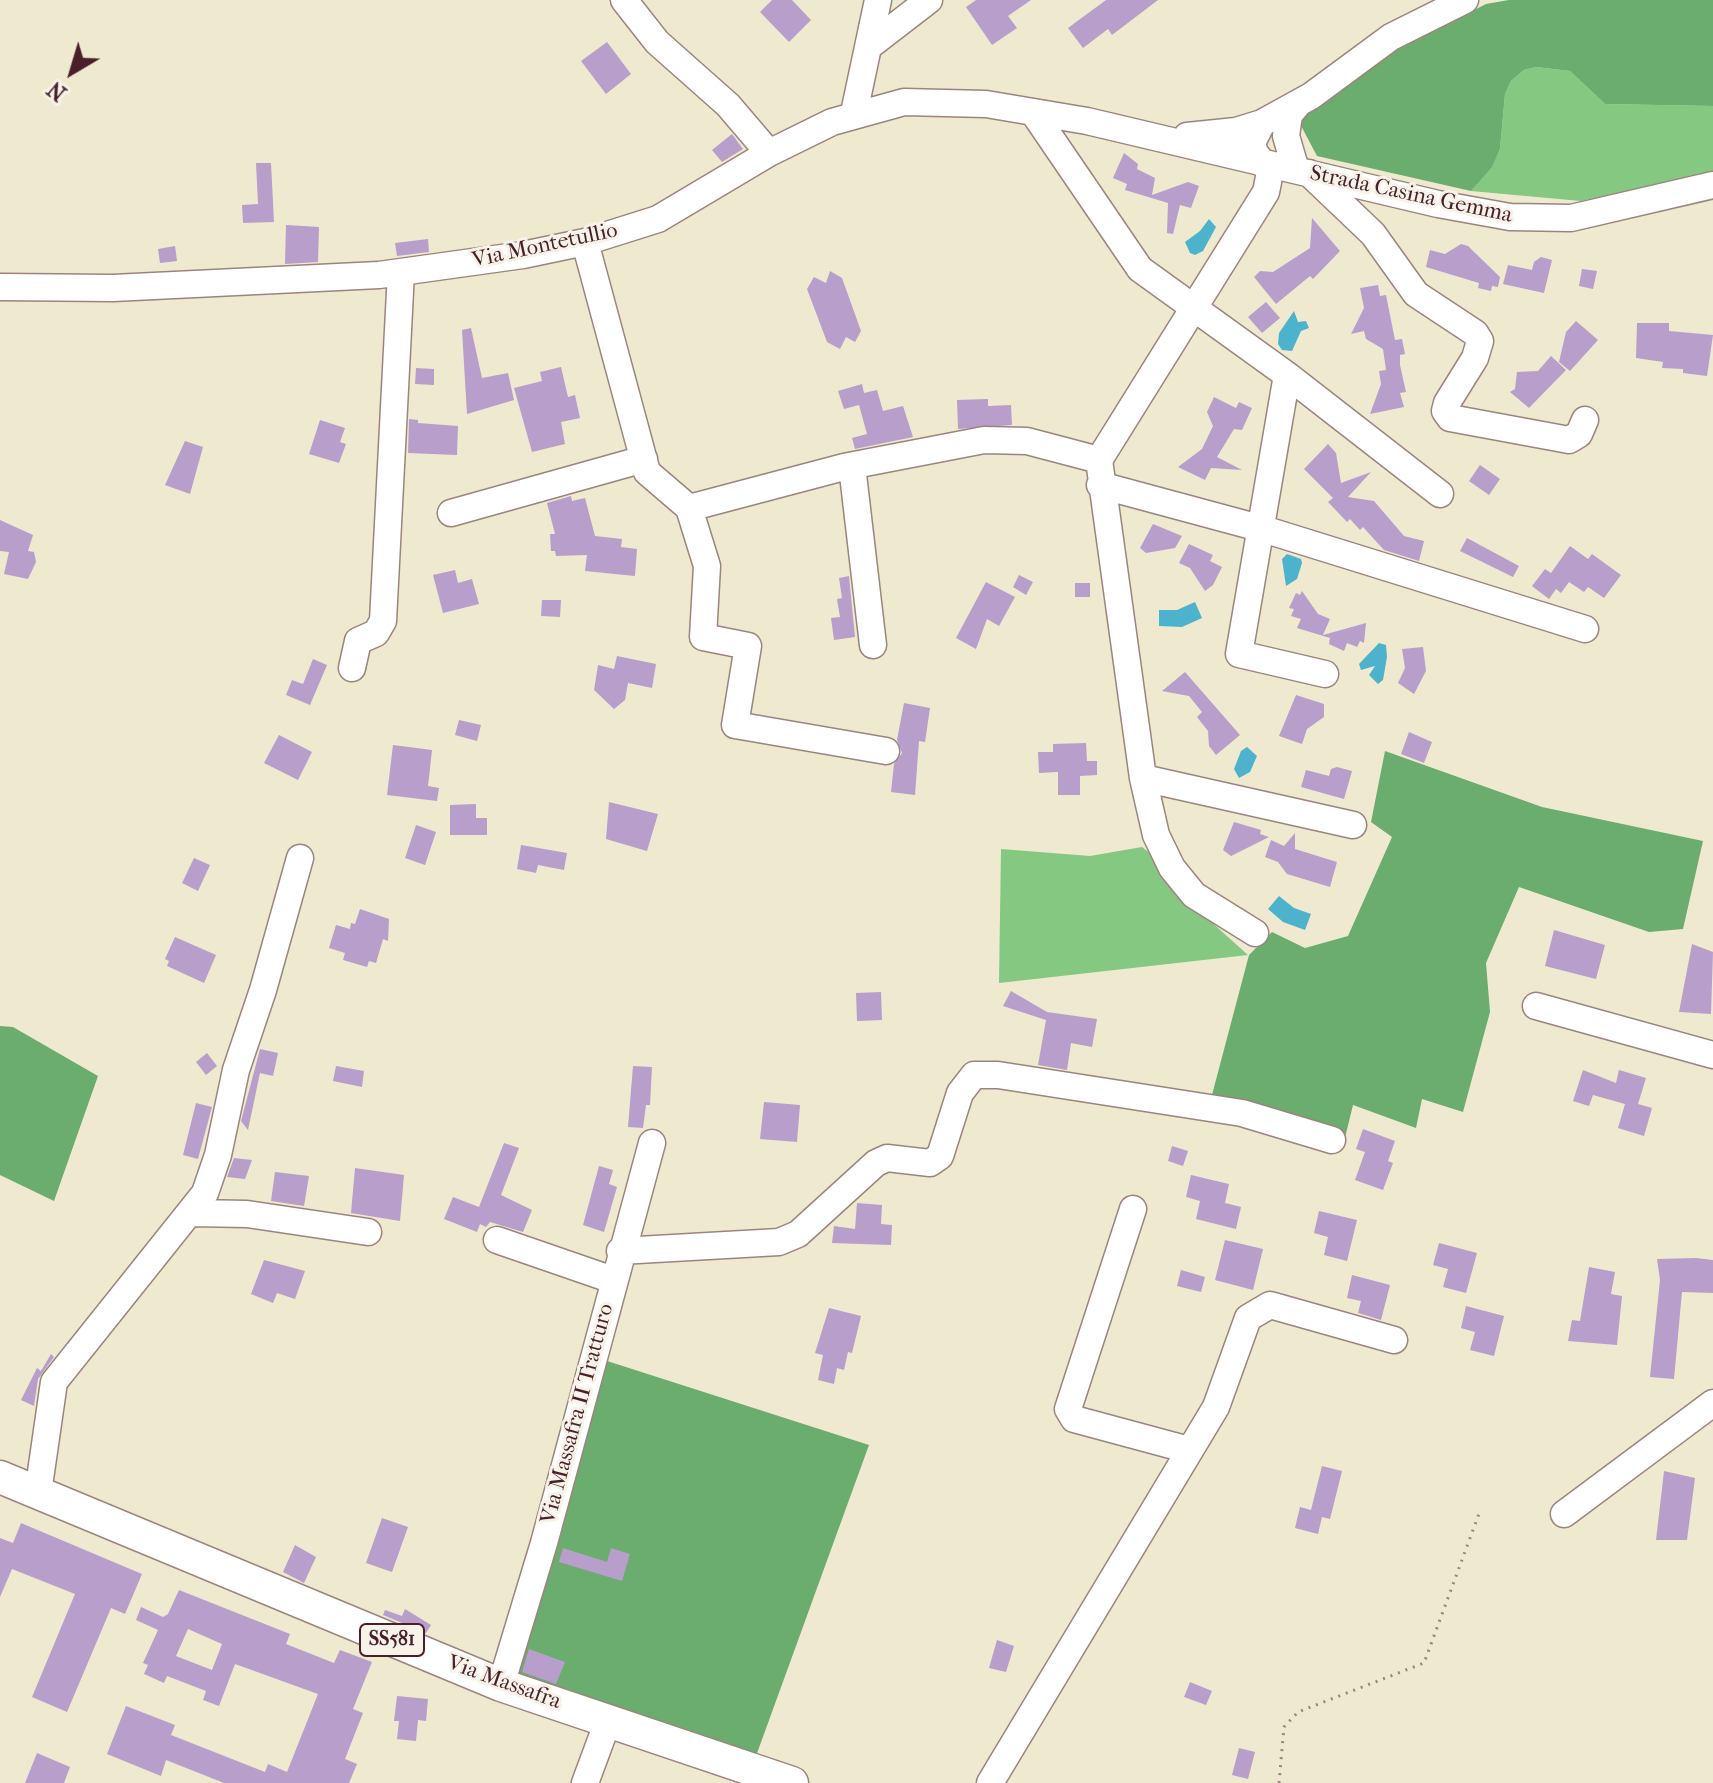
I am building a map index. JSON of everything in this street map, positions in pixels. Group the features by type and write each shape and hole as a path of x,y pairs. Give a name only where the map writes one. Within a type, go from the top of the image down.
{"main road":[{"name":"Via Massafra","path":"0,1477 501,1685 792,1783"}],"street":[{"path":"624,0 657,42 728,105 769,153"},
{"path":"854,113 878,0"},
{"path":"868,47 929,0"},
{"path":"1155,134 1208,135 1262,123 1298,104 1391,37 1465,0"},
{"name":"Via Montetullio","path":"0,287 113,288 401,272 585,242 658,219 769,153 854,113 904,102 943,101 1033,112 1155,134"},
{"path":"1298,104 1289,115 1286,136 1303,172"},
{"path":"1033,112 1140,269 1287,375 1440,494"},
{"path":"1255,933 1194,895 1172,868 1156,835 1143,778 1099,472 1192,308 1266,192 1271,181 1252,143 1262,123"},
{"path":"1262,123 1270,127 1283,157 1373,234 1416,294 1475,333 1480,341 1478,348 1447,403 1445,411 1450,418 1569,440 1579,434 1585,420"},
{"name":"Strada Casina Gemma","path":"1155,134 1438,204 1532,219 1571,218 1713,185"},
{"path":"1266,192 1303,172"},
{"path":"585,242 647,472 689,508 707,566 703,637 748,646 735,725 886,751"},
{"path":"352,668 358,641 376,633 383,621 401,272"},
{"path":"1287,375 1263,529 1239,654 1325,674"},
{"path":"689,508 852,466 984,440 1027,441 1099,472 1263,529 1585,629"},
{"path":"451,513 644,459"},
{"path":"852,466 873,645"},
{"path":"1143,778 1353,825"},
{"path":"38,1493 54,1382 205,1193 218,1155 236,1070 263,990 300,858"},
{"path":"1536,1006 1713,1055"},
{"path":"620,1251 789,1239 807,1228 876,1163 887,1158 930,1163 940,1156 960,1093 974,1075 998,1075 1242,1113 1332,1140"},
{"name":"Via Massafra II Tratturo","path":"501,1685 544,1543 620,1251 652,1143"},
{"path":"1133,1209 1068,1409 1074,1419 1189,1450"},
{"path":"192,1213 247,1214 368,1232"},
{"path":"497,1240 613,1280"},
{"path":"990,1783 1216,1407 1248,1318 1270,1305 1394,1340"},
{"path":"1564,1514 1713,1403"},
{"path":"585,1783 608,1721"}],"path":[{"path":"1279,1783 1284,1727 1298,1712 1424,1663 1480,1511"}],"green space":[{"path":"1509,0 1713,0 1713,106 1605,104 1570,71 1536,67 1524,70 1511,81 1505,94 1500,149 1492,167 1471,191 1317,156 1298,120 1358,70 1486,4"},
{"path":"1536,67 1570,71 1605,104 1713,106 1713,173 1581,201 1471,191 1492,166 1500,149 1505,94 1511,81 1524,70"},
{"path":"1385,751 1542,807 1703,841 1683,929 1649,932 1519,887 1486,963 1490,1012 1463,1112 1422,1099 1416,1128 1353,1105 1343,1146 1208,1110 1249,955 1272,932 1305,948 1348,936 1392,837 1371,822"},
{"path":"1142,847 1155,857 1189,902 1248,955 999,983 1001,849 1090,856"},
{"path":"0,1026 13,1027 98,1076 54,1201 0,1175"},
{"path":"604,1360 869,1445 752,1767 508,1678"}],"water":[{"path":"1209,219 1216,227 1203,251 1195,255 1190,253 1185,242 1200,231"},
{"path":"1294,311 1298,322 1306,321 1309,328 1301,331 1292,351 1282,350 1278,344 1279,333"},
{"path":"1287,554 1301,559 1302,563 1297,579 1286,586 1282,559"},
{"path":"1195,602 1202,618 1182,627 1159,626 1159,610 1177,610"},
{"path":"1379,643 1386,645 1387,657 1383,680 1378,684 1369,675 1375,666 1361,670 1359,664"},
{"path":"1247,747 1257,756 1250,772 1239,778 1234,769 1241,751"},
{"path":"1279,896 1294,908 1311,914 1305,930 1283,922 1268,909"}],"building":[{"path":"772,0 792,0 811,20 789,42 760,12"},
{"path":"976,0 1031,0 1008,16 1017,28 992,45 966,7"},
{"path":"1106,0 1158,0 1112,35 1108,29 1083,48 1068,28"},
{"path":"607,42 631,74 606,94 581,61"},
{"path":"732,134 743,149 722,162 712,150"},
{"path":"1124,153 1138,164 1137,169 1155,178 1152,195 1188,182 1199,186 1191,208 1180,205 1173,234 1167,233 1168,203 1125,190 1127,184 1113,178"},
{"path":"256,163 271,163 274,222 243,223 242,205 258,204"},
{"path":"1312,218 1340,251 1313,279 1310,276 1276,304 1254,277 1260,271 1273,272 1310,248"},
{"path":"286,225 319,227 318,262 285,264"},
{"path":"428,239 429,252 397,256 395,243"},
{"path":"1461,244 1468,246 1500,277 1498,287 1492,286 1491,291 1478,288 1479,283 1426,267 1430,250 1445,254"},
{"path":"175,246 177,261 160,263 158,249"},
{"path":"1541,257 1552,260 1544,293 1503,284 1508,265 1532,270 1534,262"},
{"path":"1582,269 1597,271 1593,289 1579,286"},
{"path":"830,271 842,278 861,331 855,342 846,337 840,349 827,342 807,289 814,277 826,283"},
{"path":"1378,285 1380,296 1386,295 1395,340 1402,339 1405,354 1400,355 1400,365 1406,392 1400,393 1404,407 1370,414 1381,384 1379,371 1386,370 1383,349 1366,339 1364,331 1351,334 1364,308 1360,288"},
{"path":"1266,302 1280,318 1262,333 1248,317"},
{"path":"1576,321 1598,340 1570,371 1559,362 1566,332"},
{"path":"1637,323 1669,323 1669,331 1713,335 1707,376 1683,373 1683,369 1662,368 1663,362 1636,358"},
{"path":"471,328 482,378 508,373 514,400 467,414 462,330"},
{"path":"1551,356 1566,370 1529,408 1510,392 1515,389 1517,372 1538,371"},
{"path":"561,367 568,397 575,395 580,418 561,422 565,444 532,452 514,388 542,381 540,372"},
{"path":"416,368 434,369 434,385 415,384"},
{"path":"862,384 864,393 877,390 883,411 903,406 913,437 855,449 852,438 867,434 859,405 844,409 838,391"},
{"path":"1214,397 1236,408 1239,402 1252,408 1242,430 1234,429 1217,457 1242,470 1211,468 1205,480 1178,467 1202,449 1213,426 1207,412"},
{"path":"988,399 988,406 1011,405 1012,425 958,429 957,400"},
{"path":"409,419 418,420 418,423 458,426 457,455 408,453"},
{"path":"320,420 345,428 340,442 346,444 339,463 309,454"},
{"path":"185,441 203,447 190,494 165,485"},
{"path":"1328,444 1336,453 1341,483 1371,472 1348,497 1374,501 1404,536 1424,541 1419,561 1384,550 1363,527 1360,530 1350,519 1347,522 1328,502 1333,498 1304,469"},
{"path":"1480,465 1500,479 1489,495 1469,481"},
{"path":"571,496 572,501 585,498 595,536 622,539 621,547 637,549 635,576 585,571 587,555 556,556 555,551 551,551 550,534 555,534 547,503"},
{"path":"0,520 33,535 28,551 34,552 36,562 28,579 4,574 9,552 0,551"},
{"path":"1153,524 1182,536 1175,548 1146,553 1140,548"},
{"path":"1467,538 1519,566 1513,577 1460,551"},
{"path":"1189,544 1213,555 1210,561 1222,567 1213,585 1205,591 1190,568 1179,563"},
{"path":"1570,546 1588,559 1592,554 1621,575 1604,598 1588,587 1584,592 1569,582 1561,593 1556,589 1549,599 1532,586 1545,569 1551,573"},
{"path":"455,570 458,583 472,579 479,604 443,613 433,575"},
{"path":"1019,575 1033,582 1026,595 1013,587"},
{"path":"849,576 855,637 834,640 831,618 840,617 837,599 842,598 839,578"},
{"path":"986,582 1015,597 999,626 987,619 976,649 956,638"},
{"path":"1075,583 1090,583 1090,597 1075,597"},
{"path":"1302,591 1318,614 1330,619 1323,635 1366,623 1364,643 1360,641 1357,647 1347,643 1344,651 1329,644 1330,638 1297,628 1301,619 1291,616 1294,609 1289,608 1296,593 1300,595"},
{"path":"542,600 561,600 560,617 541,616"},
{"path":"1423,647 1426,671 1414,694 1398,683 1405,668 1402,649"},
{"path":"617,656 656,664 652,688 628,683 625,700 614,709 594,690 598,665 614,669"},
{"path":"313,659 327,665 310,705 286,695 292,680 303,684"},
{"path":"1185,672 1240,735 1216,755 1209,746 1208,731 1197,717 1202,712 1189,696 1162,691"},
{"path":"1296,695 1324,704 1324,717 1307,729 1302,744 1279,736"},
{"path":"904,703 930,708 925,742 919,741 915,795 891,792 894,764 902,753 897,740"},
{"path":"459,720 481,725 477,741 455,735"},
{"path":"1409,732 1432,742 1424,763 1401,754"},
{"path":"279,735 312,752 298,780 264,763"},
{"path":"1086,743 1087,761 1097,761 1097,775 1080,776 1080,795 1058,795 1058,772 1039,773 1038,752 1053,752 1053,744"},
{"path":"393,745 432,750 428,786 439,788 437,801 387,795"},
{"path":"1337,767 1352,771 1344,799 1301,787 1306,770 1329,776 1331,769"},
{"path":"609,802 658,814 647,851 606,839"},
{"path":"476,804 476,818 487,818 487,835 450,835 450,805"},
{"path":"1234,822 1261,830 1260,834 1269,837 1231,856 1223,850"},
{"path":"416,825 436,832 425,865 405,858"},
{"path":"1295,833 1295,849 1337,862 1330,887 1287,874 1278,862 1265,857 1271,840 1284,846"},
{"path":"521,845 567,853 564,870 538,865 536,873 517,869"},
{"path":"194,858 210,865 198,891 182,883"},
{"path":"360,909 389,919 388,941 383,939 376,963 369,961 367,967 343,960 345,953 329,948 336,925 350,929"},
{"path":"1554,930 1605,945 1596,979 1545,966"},
{"path":"175,937 216,955 204,983 167,966 169,961 165,959"},
{"path":"1692,944 1713,952 1711,1014 1679,1012"},
{"path":"1011,991 1047,1012 1097,1019 1092,1047 1071,1043 1067,1070 1038,1065 1046,1020 1003,1006"},
{"path":"881,992 882,1020 857,1021 856,993"},
{"path":"260,1049 278,1053 273,1076 260,1073 248,1130 241,1121"},
{"path":"207,1053 217,1066 206,1075 196,1062"},
{"path":"336,1066 364,1071 362,1087 333,1081"},
{"path":"633,1066 652,1067 650,1105 646,1105 643,1128 628,1127"},
{"path":"1583,1070 1616,1083 1619,1070 1646,1078 1638,1104 1652,1108 1644,1136 1618,1128 1625,1104 1593,1095 1589,1106 1573,1101"},
{"path":"764,1102 800,1105 797,1142 760,1139"},
{"path":"196,1103 212,1107 198,1159 183,1155"},
{"path":"1363,1129 1395,1141 1388,1161 1393,1163 1383,1190 1355,1180 1365,1152 1356,1149"},
{"path":"504,1143 519,1148 501,1195 532,1210 523,1232 490,1222 486,1227 480,1224 477,1232 444,1219 453,1197 479,1207"},
{"path":"1172,1146 1188,1151 1183,1166 1168,1161"},
{"path":"234,1158 252,1160 245,1179 227,1177"},
{"path":"599,1166 613,1170 609,1184 617,1187 604,1232 583,1225"},
{"path":"355,1168 404,1175 400,1221 351,1213"},
{"path":"275,1172 309,1176 304,1206 271,1201"},
{"path":"1191,1175 1229,1184 1225,1203 1241,1207 1236,1229 1196,1219 1200,1201 1186,1197"},
{"path":"857,1203 882,1205 881,1224 892,1225 891,1245 832,1243 834,1226 855,1229"},
{"path":"1319,1211 1357,1220 1347,1261 1324,1255 1328,1237 1314,1233"},
{"path":"1225,1240 1263,1249 1253,1290 1215,1280"},
{"path":"1439,1243 1477,1253 1466,1293 1443,1287 1448,1269 1433,1265"},
{"path":"1657,1259 1713,1260 1713,1293 1682,1292 1674,1379 1650,1377 1660,1280"},
{"path":"264,1260 305,1271 295,1299 277,1293 273,1303 251,1294"},
{"path":"1589,1267 1615,1272 1611,1294 1622,1296 1617,1345 1568,1341 1572,1320 1580,1321"},
{"path":"1181,1270 1205,1277 1201,1292 1177,1286"},
{"path":"1352,1275 1390,1285 1381,1320 1358,1313 1361,1301 1347,1298"},
{"path":"1466,1306 1504,1316 1494,1356 1470,1350 1475,1332 1461,1328"},
{"path":"829,1308 861,1316 852,1353 848,1352 844,1370 837,1368 834,1384 818,1380 823,1355 815,1353"},
{"path":"51,1354 54,1357 38,1379 34,1406 21,1400 37,1368 41,1371"},
{"path":"1322,1466 1342,1471 1330,1519 1322,1517 1318,1534 1295,1528 1300,1507 1311,1510"},
{"path":"1664,1471 1695,1478 1687,1540 1656,1540"},
{"path":"382,1518 408,1527 392,1572 366,1563"},
{"path":"21,1523 142,1574 125,1614 111,1608 67,1712 32,1697 75,1594 12,1569 0,1597 0,1538 13,1543"},
{"path":"295,1545 316,1557 304,1583 283,1572"},
{"path":"563,1548 607,1562 611,1548 630,1554 622,1581 559,1562"},
{"path":"179,1590 290,1634 286,1644 334,1663 340,1650 372,1662 353,1709 363,1713 345,1759 357,1764 349,1783 224,1783 166,1760 161,1776 107,1754 126,1706 175,1725 171,1735 265,1772 268,1764 287,1772 318,1694 235,1664 219,1706 203,1700 206,1691 167,1676 164,1683 144,1674 148,1665 143,1663 158,1630 136,1620 141,1607 163,1617 168,1614","holes":["188,1629 222,1644 212,1670 176,1656"]},
{"path":"405,1609 431,1625 426,1633 383,1615 385,1610 402,1616"},
{"path":"997,1640 1014,1646 1006,1672 989,1668"},
{"path":"529,1649 565,1662 556,1684 522,1672"},
{"path":"1190,1682 1212,1691 1206,1705 1184,1697"},
{"path":"397,1696 428,1699 426,1721 418,1720 416,1741 397,1739 399,1721 394,1721"},
{"path":"1239,1748 1255,1752 1248,1779 1232,1775"},
{"path":"37,1753 70,1767 64,1783 25,1783"}]}
